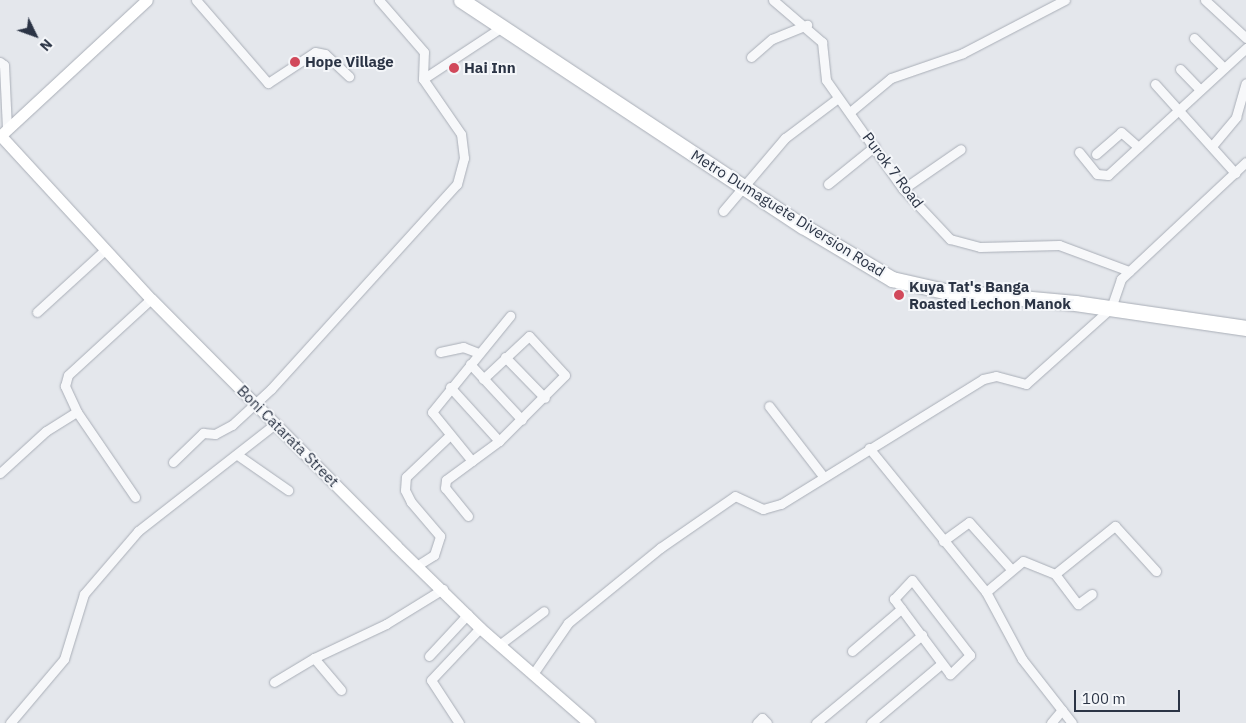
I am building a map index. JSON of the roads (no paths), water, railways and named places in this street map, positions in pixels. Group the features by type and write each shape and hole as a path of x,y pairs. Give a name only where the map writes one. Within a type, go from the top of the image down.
{"highway":[{"name":"Metro Dumaguete Diversion Road","path":"461,0 835,247 898,281 944,291 1111,308 1246,328"}],"street":[{"path":"3,133 147,0"},
{"path":"196,0 268,83 315,52 326,54 349,76"},
{"path":"173,462 203,433 222,432 255,404 457,184 464,158 461,134 424,79 424,52 379,0"},
{"name":"Purok 7 Road","path":"773,0 807,26 822,42 826,53 822,70 838,98 875,146 903,189 950,239 966,246 1044,242 1129,271"},
{"path":"850,112 891,78 963,53 1065,0"},
{"path":"1205,0 1246,38"},
{"path":"751,57 772,40 807,26"},
{"path":"424,79 502,27"},
{"path":"1194,38 1224,68"},
{"path":"1079,152 1102,176 1138,147 1246,48"},
{"path":"0,62 4,65 3,133"},
{"path":"1180,69 1200,90"},
{"path":"1155,84 1180,108 1236,173"},
{"path":"1212,146 1236,117 1246,84"},
{"path":"723,211 786,138 838,98"},
{"path":"1096,154 1121,132 1138,147"},
{"name":"Boni Catarata Street","path":"3,133 105,250 255,404 443,589 480,628 589,723"},
{"path":"828,184 875,146"},
{"path":"903,189 961,149"},
{"path":"533,674 568,623 660,548 735,496 763,509 780,504 983,379 996,376 1026,384 1111,308 1118,282 1246,162"},
{"path":"37,312 105,250"},
{"path":"135,497 77,412 65,386 68,375 151,299"},
{"path":"472,461 449,436 432,412 450,387 510,316"},
{"path":"468,516 444,484 499,441 546,398 565,375 531,338 505,357 483,379"},
{"path":"440,352 463,346 479,353"},
{"path":"505,357 546,398"},
{"path":"470,364 522,420"},
{"path":"450,387 499,441"},
{"path":"769,406 823,476"},
{"path":"0,473 46,431 77,412"},
{"path":"10,723 64,659 84,594 138,531 239,456 276,423"},
{"path":"418,566 434,554 440,536 411,502 406,476 449,436"},
{"path":"869,448 986,592 1022,658 1072,723"},
{"path":"239,456 288,490"},
{"path":"943,541 970,522 1010,569"},
{"path":"1055,574 1115,526 1156,571"},
{"path":"986,592 1010,569 1026,561 1055,574 1078,604 1092,594"},
{"path":"912,580 970,655 950,674 922,635 901,609 894,595 912,580"},
{"path":"274,682 314,658 386,624 443,589"},
{"path":"852,651 901,609"},
{"path":"499,645 544,611"},
{"path":"428,656 468,614"},
{"path":"459,723 431,680 480,628"},
{"path":"818,722 922,635"},
{"path":"314,658 341,690"},
{"path":"870,723 941,664"},
{"path":"1051,723 1062,710"},
{"path":"757,723 762,718 767,723"}],"place":[{"name":"Hope Village","path":"295,62"},
{"name":"Hai Inn","path":"454,68"},
{"name":"Kuya Tat's Banga Roasted Lechon Manok","path":"899,295"}]}
